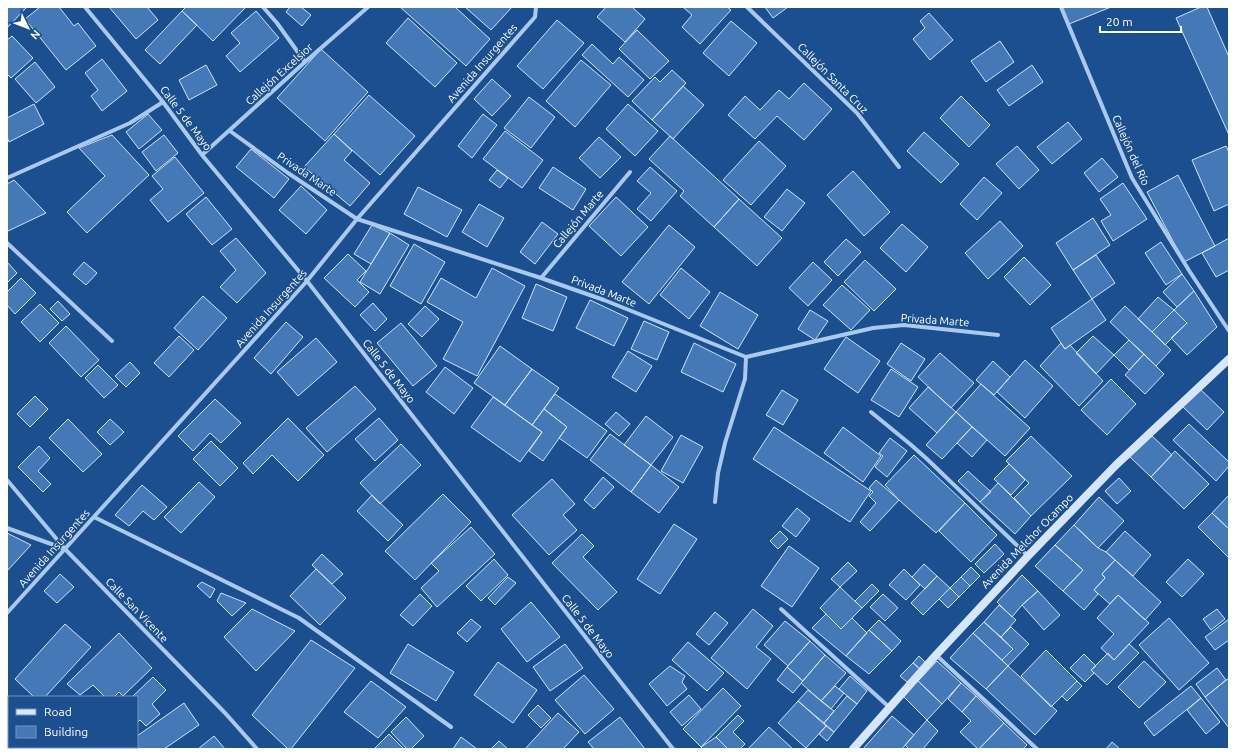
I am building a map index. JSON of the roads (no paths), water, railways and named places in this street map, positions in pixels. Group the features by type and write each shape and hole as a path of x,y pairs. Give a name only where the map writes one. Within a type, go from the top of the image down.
{"main road":[{"name":"Avenida Melchor Ocampo","path":"853,749 936,655 1028,556 1116,465 1229,359"}],"street":[{"name":"Calle 5 de Mayo","path":"85,7 163,102 202,155 307,281 673,749"},
{"path":"263,7 277,23 305,62"},
{"name":"Callejón Excelsior","path":"202,155 368,7"},
{"name":"Avenida Insurgentes","path":"7,613 307,281 357,219 535,17 536,7"},
{"name":"Callejón Santa Cruz","path":"747,7 857,113 899,167"},
{"name":"Callejón del Río","path":"1061,7 1132,178 1190,272 1229,331"},
{"path":"7,178 130,123 163,102"},
{"name":"Privada Marte","path":"230,131 288,173 357,219 541,278 604,300 746,357 872,328 904,325 998,334"},
{"name":"Callejón Marte","path":"541,278 630,172"},
{"path":"7,243 112,341"},
{"path":"715,502 718,473 725,443 744,379 746,357"},
{"path":"871,412 927,459 1028,556"},
{"name":"Calle San Vicente","path":"7,480 65,549 226,714 257,749"},
{"path":"94,518 299,618 450,726"},
{"path":"7,528 65,549"},
{"path":"782,609 889,707"},
{"path":"936,655 1037,749"}]}
